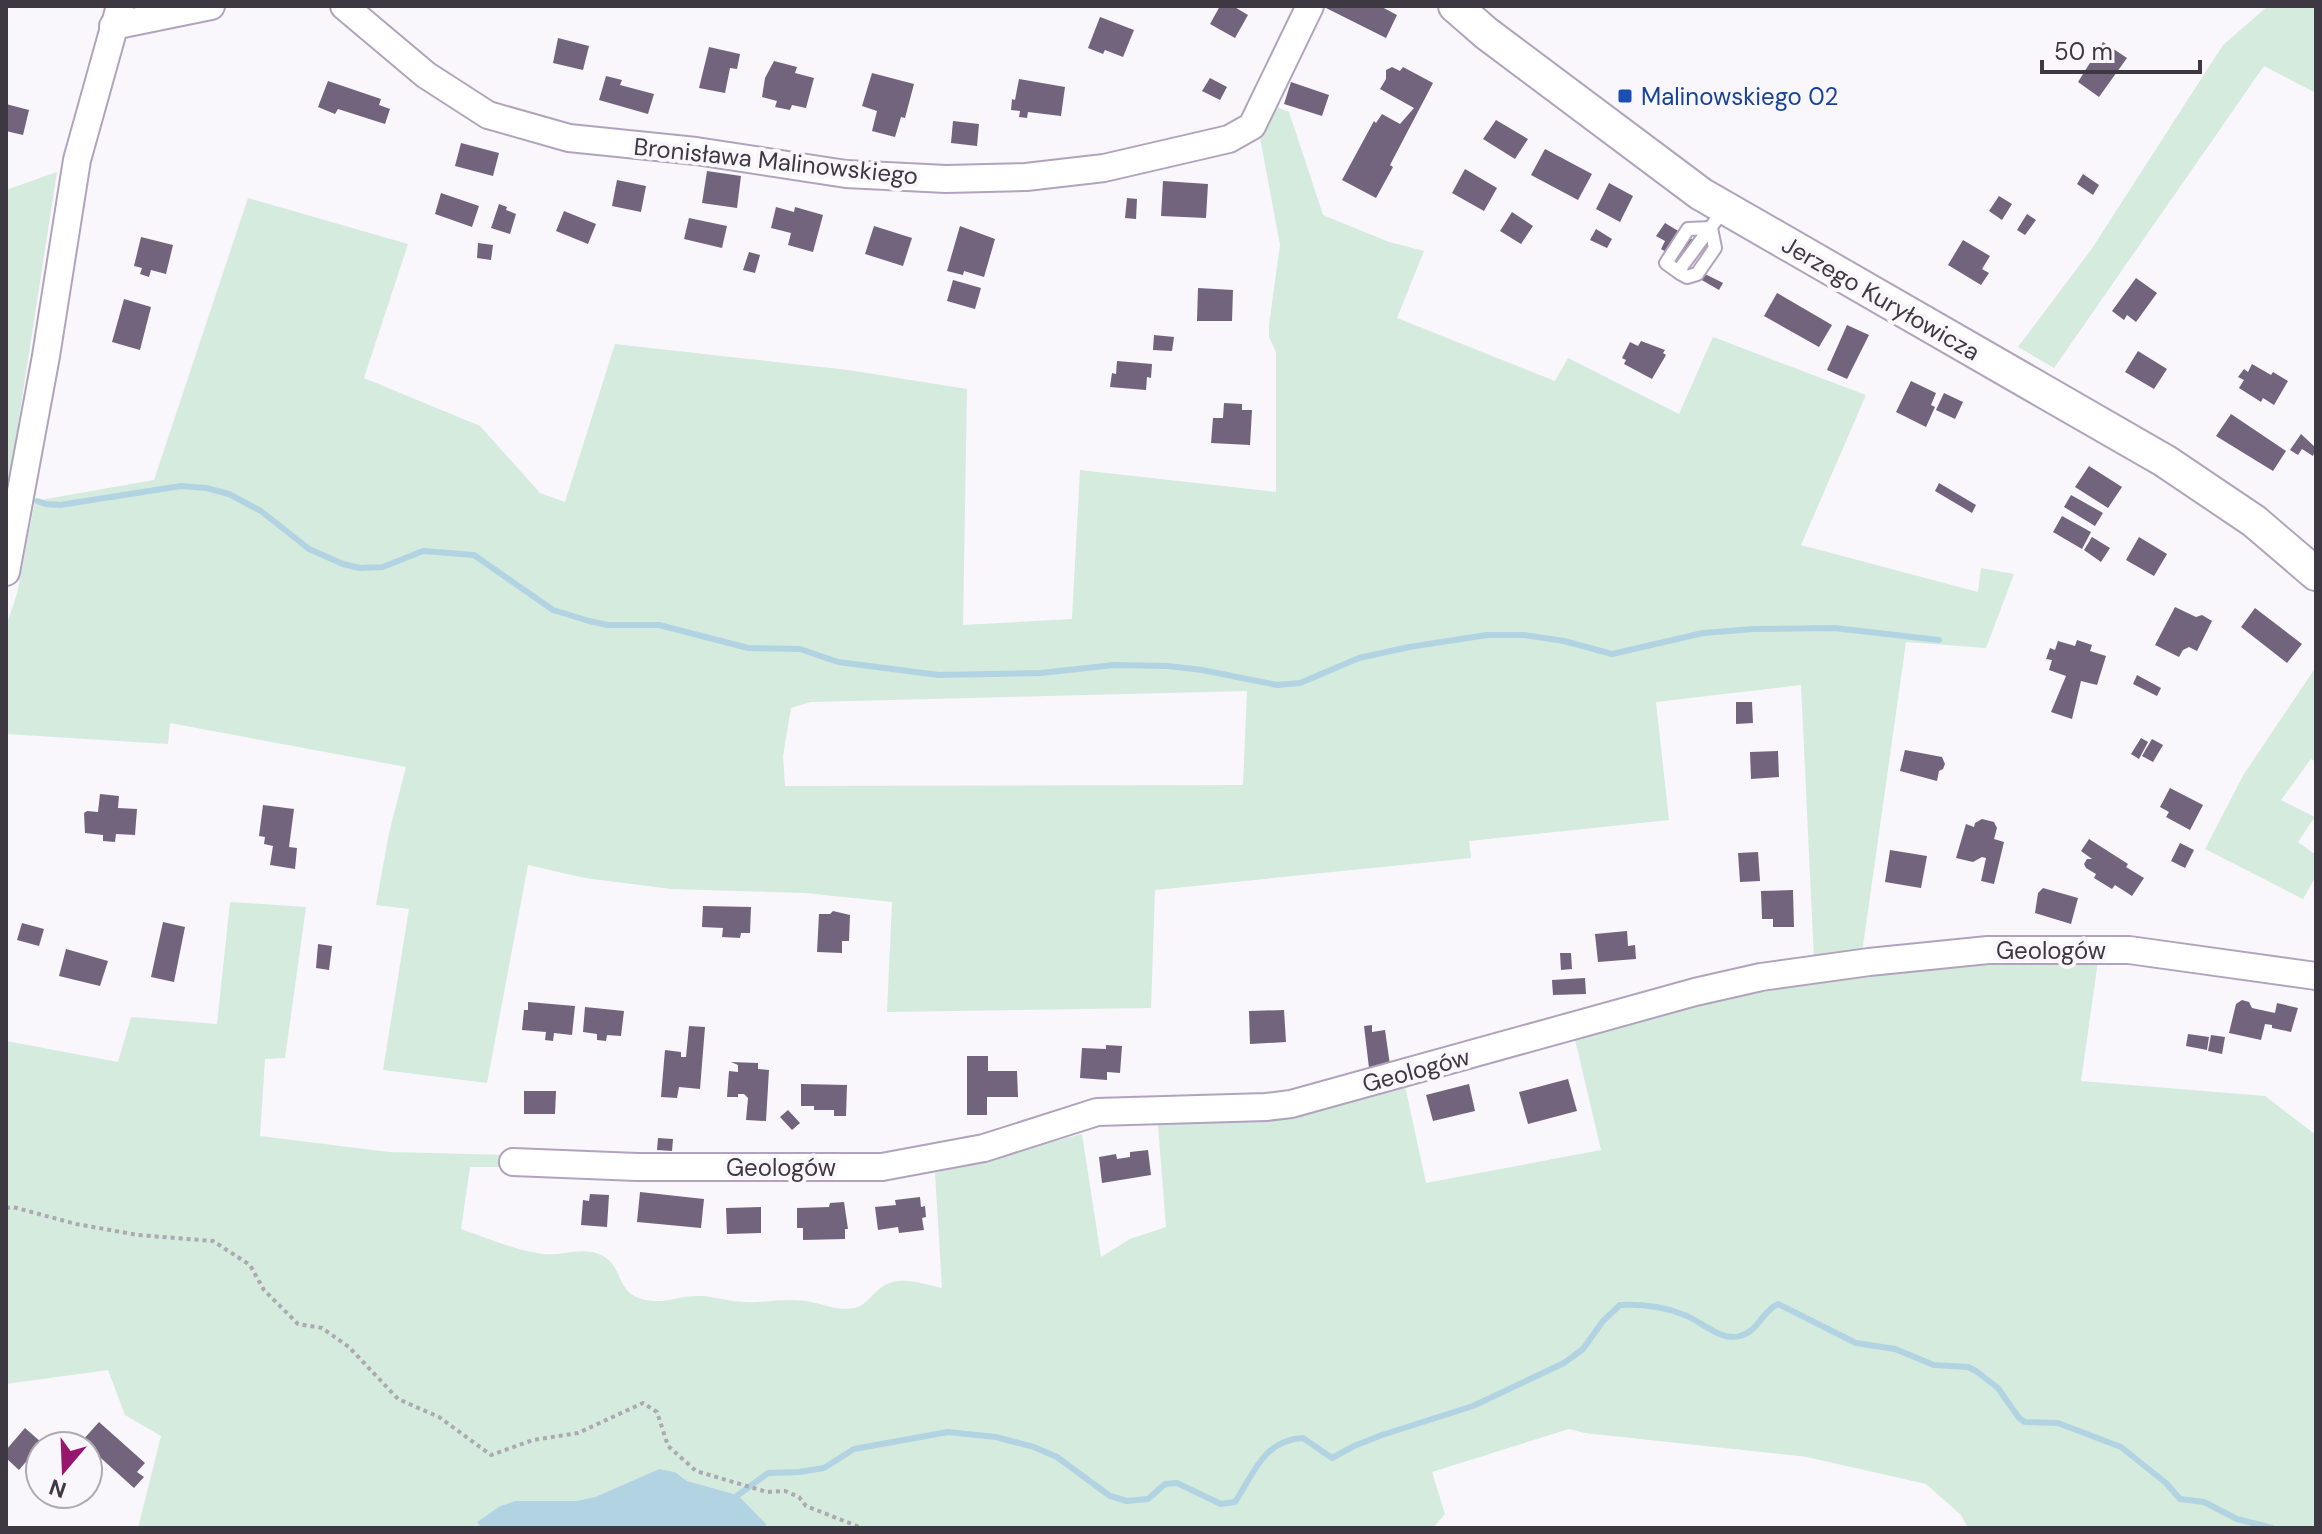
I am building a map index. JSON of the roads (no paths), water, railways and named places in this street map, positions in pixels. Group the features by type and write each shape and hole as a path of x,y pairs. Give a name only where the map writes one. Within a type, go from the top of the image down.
{"street":[{"path":"6,572 46,356 77,160 116,16 211,6"},
{"name":"Bronisława Malinowskiego","path":"344,6 426,75 488,115 569,138 696,151 846,174 946,179 1026,177 1104,168 1229,139 1252,126 1310,6"},
{"name":"Jerzego Kuryłowicza","path":"1455,6 1718,218 2165,461 2254,521 2316,574"},
{"name":"Geologów","path":"513,1162 637,1167 882,1167 984,1148 1097,1112 1291,1104 1695,992 1761,977 1869,962 1988,950 2129,950 2316,976"}],"lane":[{"path":"1718,218 1715,248 1697,274 1687,277 1666,263 1688,229 1718,218"}],"water":[{"path":"659,1469 675,1472 687,1481 738,1495 766,1524 765,1528 481,1528 477,1522 500,1506 515,1501 576,1501 595,1497"}],"waterway":[{"path":"37,501 60,505 181,486 206,488 229,494 261,511 309,549 343,564 360,568 383,567 423,551 474,555 553,610 589,621 608,625 659,625 748,648 800,649 838,662 939,675 1041,673 1114,665 1168,666 1277,685 1300,683 1359,658 1487,635 1524,635 1564,641 1612,654 1703,633 1754,629 1834,628 1939,640"},
{"path":"738,1495 768,1473 824,1468 854,1449 948,1432 996,1437 1034,1447 1057,1457 1110,1496 1127,1501 1148,1499 1165,1484 1177,1483 1221,1504 1235,1502 1261,1460 1278,1445 1303,1438 1332,1458 1382,1435 1473,1406 1564,1363 1583,1349 1603,1321 1620,1305 1667,1309 1733,1337 1746,1334 1778,1304 1856,1343 1895,1349 1934,1365 1968,1367 1998,1388 2025,1422 2058,1423 2121,1447 2166,1483 2180,1499 2204,1502 2237,1519 2272,1528"}],"place":[{"name":"Malinowskiego 02","path":"1625,96"}]}
